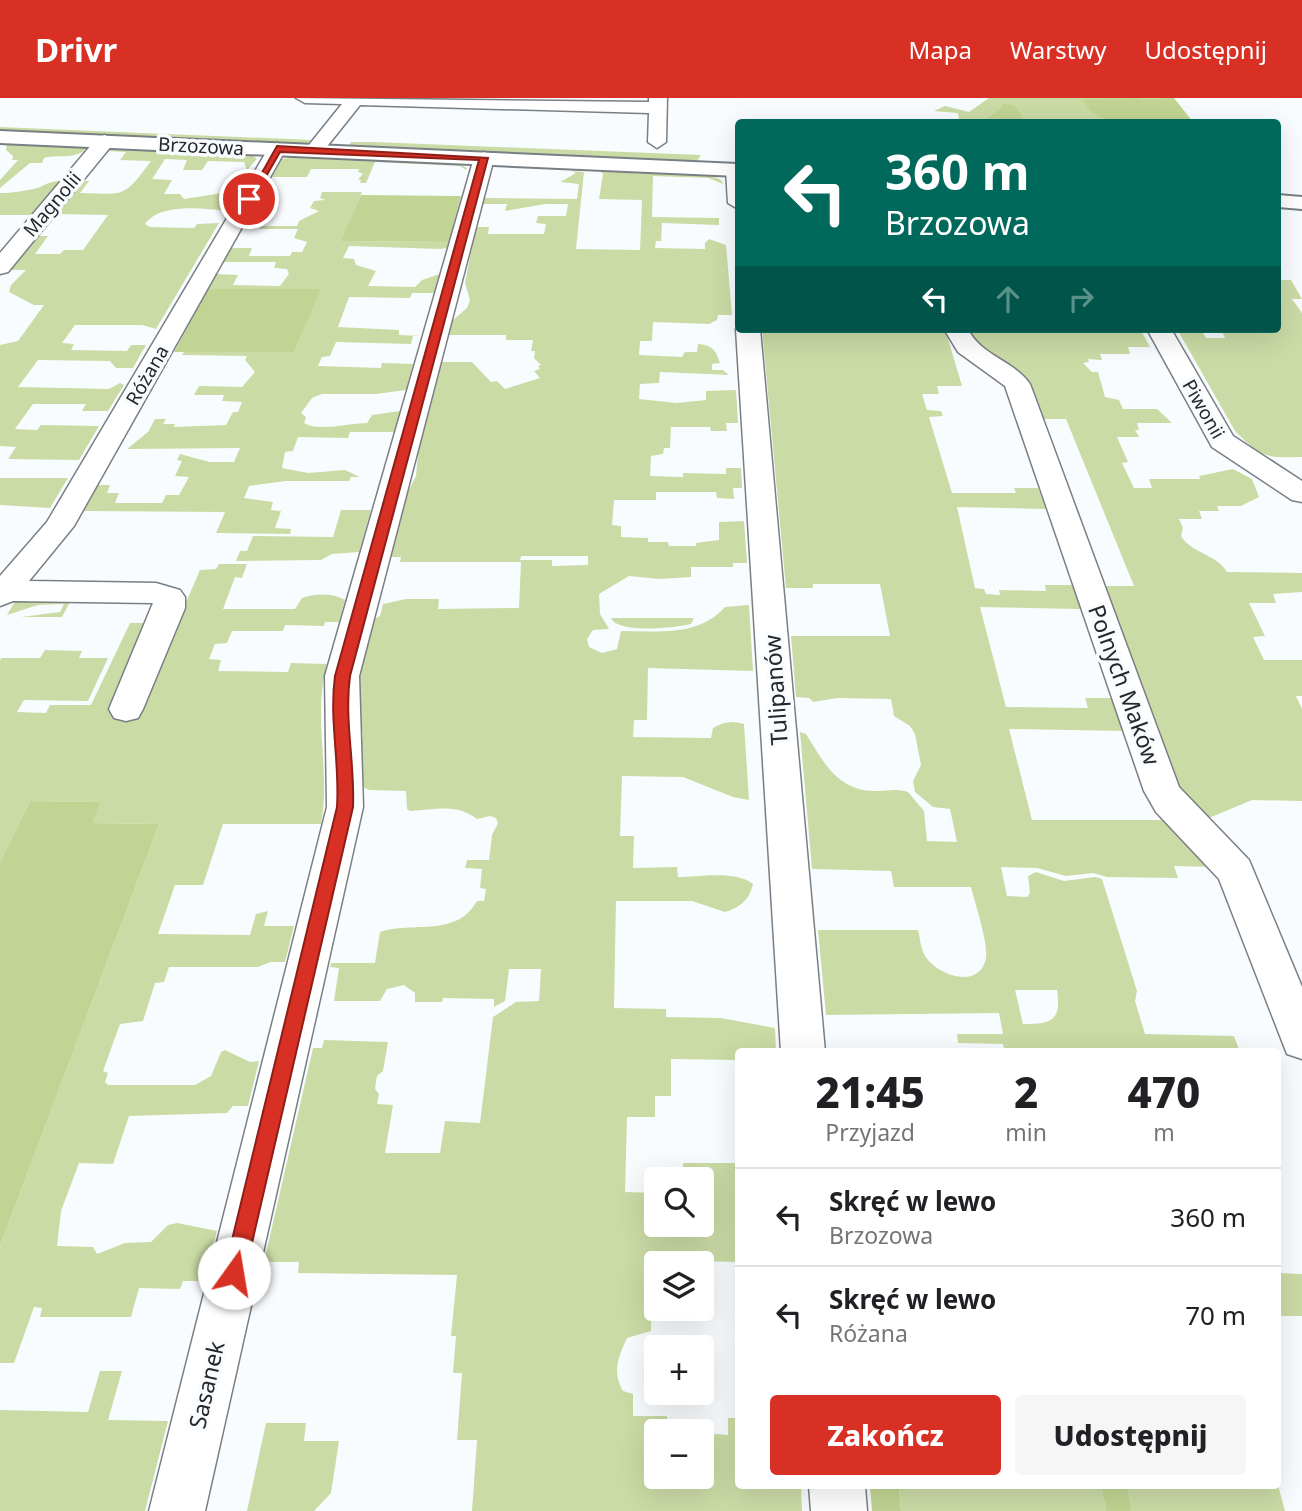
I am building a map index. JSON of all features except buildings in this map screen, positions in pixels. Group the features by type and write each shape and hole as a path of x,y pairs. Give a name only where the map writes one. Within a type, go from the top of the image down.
{"street":[{"path":"305,98 658,103 657,142"},
{"path":"314,150 355,99"},
{"name":"Brzozowa","path":"0,137 735,170"},
{"name":"Magnolii","path":"0,267 105,141"},
{"name":"Różana","path":"2,594 59,526 277,149"},
{"name":"Sasanek","path":"177,1511 345,807 346,779 339,700 342,676 484,158"},
{"path":"1281,201 1302,203"},
{"name":"Tulipanów","path":"748,333 803,1048"},
{"name":"Polnych Maków","path":"958,333 962,344 1006,373 1017,384 1162,791 1169,802 1236,871 1302,1040"},
{"name":"Piwonii","path":"1161,333 1222,441 1302,494"},
{"name":"Różana","path":"2,594 156,593 169,597 169,608 126,709"},
{"path":"837,1489 839,1511"}],"green space":[{"path":"989,98 1141,98 1158,119 959,119 958,113 934,111 945,106 969,112"},
{"path":"1174,98 1191,119 1106,119 1091,110 1082,99"},
{"path":"1001,103 1015,106 1023,119 986,119 1003,107"},
{"path":"0,127 313,140 303,145 0,132"},
{"path":"351,142 701,155 696,163 347,148"},
{"path":"0,143 87,148 78,154 44,158 42,163 30,163 0,188 0,180 18,160 12,160 13,156 6,150 7,146"},
{"path":"116,148 251,154 257,159 247,170 244,162 208,161 202,170 183,170 187,160 165,159 152,179 172,180 164,194 180,194 184,199 222,193 233,176 246,179 226,211 182,208 160,213 145,224 150,227 194,228 197,224 219,223 156,329 142,325 75,325 62,343 74,344 71,350 127,351 131,345 146,345 133,368 116,368 110,361 38,360 18,387 109,389 120,383 124,385 108,411 82,411 86,404 33,404 15,429 37,430 41,425 99,426 79,460 8,459 16,447 0,446 0,345 18,341 44,305 34,305 9,292 11,285 26,270 9,270 37,236 48,236 35,254 83,250 108,215 55,214 82,181 89,181 80,193 122,192 151,161 120,160 126,152 107,151"},
{"path":"294,157 459,164 467,168 375,162 366,183 360,183 361,180 358,179 363,174 358,172 359,169 311,169 307,177 272,177 282,159"},
{"path":"599,170 710,175 721,180 723,184 708,178 653,176 652,217 719,218 719,225 662,223 661,241 656,241 655,248 705,249 705,243 709,239 726,245 732,315 718,315 717,320 709,324 653,322 652,341 640,341 639,355 682,357 685,352 697,352 698,344 703,345 713,349 720,363 712,364 712,370 723,370 729,375 660,372 659,383 640,384 639,399 676,403 706,400 706,391 736,390 738,423 726,423 727,431 711,431 710,427 671,427 670,448 664,448 663,454 651,456 650,476 683,477 683,473 726,474 726,468 741,468 742,488 733,488 734,499 717,498 716,492 656,492 656,500 614,500 612,525 621,526 621,537 648,538 648,542 668,542 669,546 696,546 696,543 719,540 719,522 744,521 747,563 733,563 733,567 691,567 691,577 659,579 629,576 599,594 600,614 609,629 593,630 587,639 589,647 602,653 617,649 621,631 690,628 714,617 725,607 749,605 753,671 648,668 647,720 634,720 633,737 711,738 713,728 720,724 744,724 749,800 733,797 683,777 622,776 620,836 634,836 633,868 677,867 678,877 727,876 753,884 744,902 725,912 692,901 616,901 614,1008 666,1009 666,1017 721,1018 775,1028 776,1048 735,1048 735,1060 671,1059 671,1096 655,1096 655,1117 627,1117 625,1192 644,1193 644,1237 714,1237 714,1167 683,1167 683,1163 735,1163 735,1262 714,1261 714,1251 644,1251 644,1321 651,1321 651,1331 627,1338 617,1371 623,1391 633,1394 633,1416 667,1416 667,1419 644,1419 644,1489 714,1489 714,1435 728,1435 728,1418 735,1418 735,1489 801,1489 802,1511 472,1511 477,1440 457,1440 462,1373 453,1373 456,1336 451,1336 457,1275 298,1273 299,1262 264,1262 313,1048 322,1048 324,1040 388,1042 383,1071 377,1076 375,1089 379,1094 377,1104 393,1105 385,1153 440,1153 445,1121 480,1123 493,1017 516,1002 539,1001 541,969 509,969 505,1001 494,1007 494,999 443,998 442,1002 415,1002 415,993 404,985 387,989 380,1001 334,1001 339,968 330,967 331,963 375,963 380,932 446,924 468,913 477,901 484,901 486,889 480,888 482,869 465,868 467,860 489,860 492,835 498,823 496,818 490,816 477,819 453,809 410,811 407,809 406,791 369,790 361,786 357,741 363,737 360,720 352,718 358,659 366,656 369,622 380,616 383,604 406,599 439,599 438,609 519,608 521,562 400,562 401,557 391,557 407,494 416,476 418,453 414,451 422,418 427,416 430,406 427,405 441,362 472,362 491,382 497,381 505,389 540,378 534,371 540,369 538,366 541,365 534,358 535,351 531,351 533,340 506,340 506,335 448,335 452,321 467,308 470,300 465,283 476,227 489,227 488,234 544,234 546,224 536,223 538,216 566,216 568,204 545,204 505,211 507,204 482,204 484,198 577,199 579,184 560,182 576,173 572,171 584,172 576,249 640,250 642,200 599,199 603,174","holes":["521,556 588,556 588,565 552,566 552,560 520,560"]},
{"path":"60,181 31,215 0,215 0,193 34,189"},
{"path":"322,192 362,192 342,241 449,242 447,248 440,249 349,246 343,258 354,259 356,265 376,271 368,286 415,287 422,280 440,274 434,293 412,293 410,298 349,297 338,327 399,330 399,335 422,336 413,336 411,344 336,342 330,356 322,357 318,366 381,368 382,363 413,364 406,390 376,394 322,394 312,398 301,413 306,417 304,423 326,427 367,423 372,415 400,411 394,432 350,432 348,438 298,437 293,451 285,452 282,468 308,473 345,470 360,477 351,477 349,481 286,481 249,486 244,498 273,502 271,510 281,511 275,528 291,529 290,534 216,533 225,512 84,511 98,485 110,485 107,493 119,493 115,503 162,503 166,495 179,495 189,477 175,476 182,461 177,460 180,454 210,462 234,462 240,448 127,449 148,432 155,419 166,419 163,424 175,424 174,427 226,425 233,412 238,412 242,402 222,401 224,395 194,395 199,386 242,387 255,372 245,360 247,356 182,355 184,352 294,352 320,289 208,289 216,274 238,275 233,285 280,286 289,274 287,269 274,268 276,262 223,262 231,248 252,248 249,256 290,256 292,252 302,252 307,242 294,238 298,229 259,229 261,226 297,226 299,221 319,211 310,208 314,201 325,200 320,198"},
{"path":"361,195 461,196 449,242 341,241"},
{"path":"1281,280 1291,280 1302,299 1292,299 1302,313 1302,457 1265,454 1252,447 1235,431 1179,333 1203,333 1206,338 1225,338 1223,333 1281,333"},
{"path":"208,289 321,289 294,352 174,352"},
{"path":"762,333 946,333 962,386 937,386 939,394 922,394 927,410 941,411 943,416 929,417 952,493 1016,493 1014,488 1038,488 1046,509 957,507 975,588 984,589 986,594 1000,595 999,590 1046,591 1045,585 1072,585 1081,609 980,607 1006,707 1088,708 1085,698 1112,698 1123,731 1009,729 1032,820 1165,820 1213,867 1174,866 1178,878 1107,877 1093,873 1066,876 1037,868 1001,867 1007,896 1027,897 1030,893 1028,876 1036,872 1064,881 1095,877 1102,879 1137,991 1135,1001 1145,1034 1234,1036 1238,1048 1004,1048 1003,1044 958,1043 957,1034 1003,1034 999,1013 826,1015 818,930 918,930 925,956 931,963 948,974 958,976 976,974 982,968 986,951 971,887 894,887 891,871 812,869 800,732 806,734 833,773 851,786 862,790 908,792 924,811 927,841 957,842 950,809 933,807 915,792 913,781 921,765 915,734 910,726 894,716 891,699 837,698 813,702 809,698 796,697 791,636 890,636 880,584 813,584 813,588 786,588","holes":["1015,990 1057,990 1058,1009 1052,1019 1047,1022 1023,1024"]},
{"path":"970,333 1142,333 1150,347 1128,347 1130,354 1100,354 1102,360 1088,359 1089,362 1083,363 1092,372 1098,372 1105,397 1119,400 1123,409 1157,409 1172,423 1137,423 1139,430 1135,430 1139,437 1117,437 1128,462 1122,463 1134,488 1152,488 1149,479 1200,479 1199,476 1233,469 1252,479 1259,497 1241,506 1217,506 1219,511 1199,511 1202,519 1179,519 1183,528 1181,536 1191,547 1217,561 1227,572 1302,573 1302,592 1273,594 1276,603 1249,603 1265,636 1253,637 1264,660 1302,660 1302,696 1296,696 1302,709 1302,801 1252,800 1204,820 1182,798 1103,586 1134,586 1066,419 1039,419 1023,375 974,342"},
{"path":"0,478 68,478 50,508 0,505"},
{"path":"341,510 371,510 359,552 332,554 321,560 236,561 240,551 247,551 253,536 333,537"},
{"path":"219,564 247,564 242,578 235,577 223,609 295,609 302,598 318,595 330,595 345,600 339,622 325,622 324,626 285,625 283,631 232,631 227,643 215,644 209,659 221,660 218,671 288,672 291,663 327,664 321,704 324,804 321,824 223,824 203,885 175,885 158,934 250,935 256,914 268,911 264,926 294,926 285,962 271,962 258,967 169,967 164,982 155,983 143,1021 120,1024 103,1071 108,1073 105,1082 108,1085 195,1085 211,1076 221,1052 225,1050 250,1062 259,1061 248,1106 233,1106 227,1113 129,1116 113,1164 79,1163 61,1211 57,1246 93,1247 97,1254 125,1243 151,1242 168,1225 177,1223 217,1231 203,1281 183,1281 180,1289 139,1288 131,1317 40,1317 42,1308 34,1307 14,1363 0,1363 0,1246 159,824 91,823 99,802 30,801 0,862 0,661 1,658 40,658 45,650 82,651 79,658 108,658 88,701 24,700 17,712 46,713 50,705 91,705 130,623 153,623 138,714 200,570 216,569"},
{"path":"17,598 71,600 62,617 21,617 60,612 64,604 38,605 7,615"},
{"path":"611,618 694,618 691,624 635,628 616,623"},
{"path":"30,801 100,802 92,823 159,824 0,1246 0,862"},
{"path":"1281,1273 1302,1274 1302,1316 1281,1316"},
{"path":"100,1371 122,1371 108,1420 168,1421 145,1511 0,1511 0,1410 88,1412"},
{"path":"266,1423 306,1423 304,1441 339,1441 331,1493 314,1511 247,1511"},
{"path":"870,1489 899,1489 901,1511 872,1511"},
{"path":"899,1489 1102,1489 1106,1511 901,1511"},
{"path":"1102,1489 1128,1489 1132,1511 1106,1511"},
{"path":"1128,1489 1279,1489 1285,1511 1132,1511"}],"route":[{"path":"234,1273 345,807 346,779 339,700 342,676 484,158 277,149 249,199"}]}
